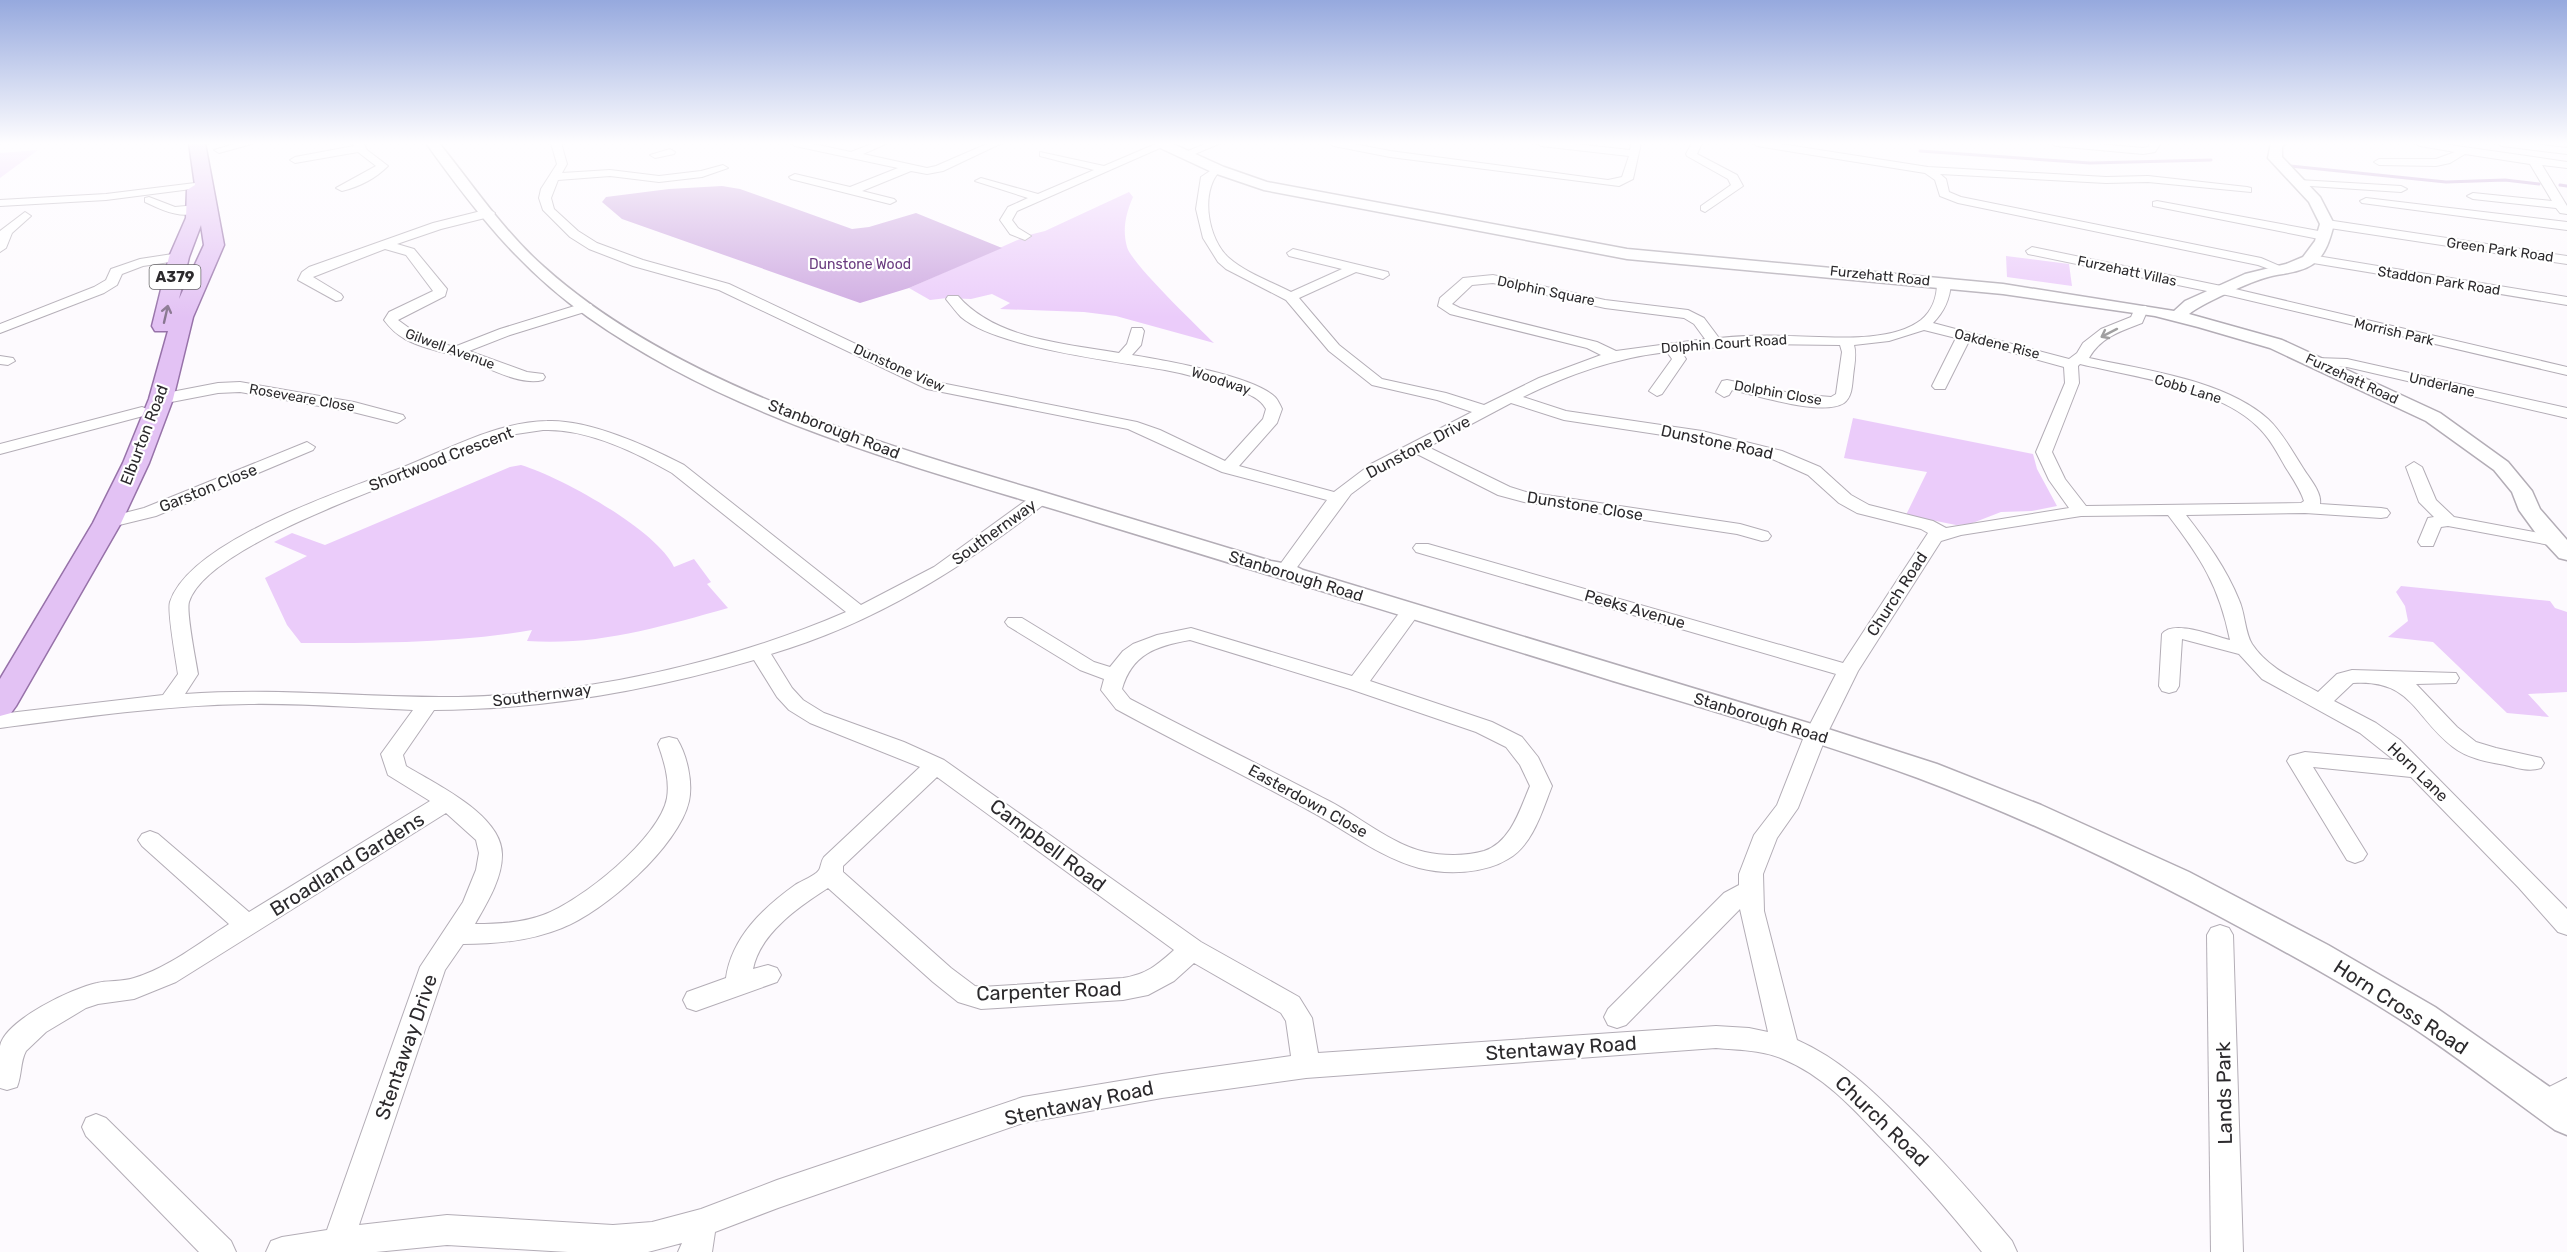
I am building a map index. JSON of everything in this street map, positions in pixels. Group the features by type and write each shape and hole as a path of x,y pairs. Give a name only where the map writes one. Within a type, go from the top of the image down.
{"main road":[{"name":"Elburton Road","path":"0,666 104,500 152,405 174,278 179,257 197,209 196,201"},
{"name":"Elburton Road","path":"0,706 107,523 136,463 152,405 182,317 214,245 207,201"},
{"name":"A379","path":"179,257 198,250 212,230"},
{"name":"A379","path":"174,278 182,263 209,257"}],"street":[{"path":"0,203 28,201"},
{"path":"152,201 173,211 197,209"},
{"name":"Stanborough Road","path":"480,201 519,252 586,308 652,349 740,393 897,454 1194,545 1285,570 1410,612 1816,734 1927,771 2031,812 2178,880 2224,921"},
{"name":"Dunstone View","path":"546,201 549,210 574,234 593,246 615,256 724,287 932,386 1139,427 1155,432 1228,468 1338,498"},
{"path":"878,205 888,201"},
{"path":"1025,236 1014,231 1006,220 1012,209 1028,201"},
{"path":"1203,201 1202,209 1209,238 1231,266 1290,297 1334,348 1377,382 1441,396 1485,411"},
{"name":"Furzehatt Road","path":"1346,201 1627,254 2058,295 2178,316 2276,344 2433,417 2482,449 2501,466 2522,491 2530,510 2555,540"},
{"path":"1716,201 1710,205 1734,207"},
{"path":"1965,201 2261,262 2283,270"},
{"path":"2178,316 2184,309 2249,278 2283,270 2311,259 2325,230 2315,201"},
{"path":"2369,201 2567,226"},
{"path":"2561,202 2567,216"},
{"name":"Green Park Road","path":"2157,204 2325,230 2567,260"},
{"path":"11,215 25,216 44,212"},
{"path":"336,297 305,280 307,275 314,270 455,220 489,213"},
{"path":"0,248 6,231 25,216"},
{"path":"2491,217 2507,251"},
{"name":"Gilwell Avenue","path":"385,245 410,252 440,289 440,293 433,297 394,315 391,320 401,332 447,350 459,350 467,356 525,376 538,377"},
{"name":"Furzehatt Villas","path":"2032,251 2222,291"},
{"path":"1293,253 1383,275"},
{"path":"2,327 99,291 112,282 116,272 130,266 179,257"},
{"name":"Staddon Park Road","path":"2311,259 2567,301"},
{"path":"1290,297 1352,269"},
{"name":"Dolphin Square","path":"1614,356 1592,345 1455,311 1445,306 1444,301 1468,280 1493,279 1605,304 1688,314 1699,321 1715,342"},
{"path":"1923,325 1931,319 1939,305 1945,291 1944,283"},
{"name":"Morrish Park","path":"2222,291 2567,371"},
{"name":"Woodway","path":"953,299 956,306 974,319 1042,344 1189,370 1258,393 1269,400 1274,409 1271,420 1228,468"},
{"path":"459,350 505,332 586,308"},
{"path":"2081,511 2057,480 2044,452 2072,383 2073,362 2083,356 2088,346 2106,332 2137,320 2141,309"},
{"name":"Oakdene Rise","path":"1923,325 2073,362"},
{"name":"Dolphin Court Road","path":"1485,411 1566,369 1614,356 1715,342 1768,339 1846,340 1888,336 1923,325"},
{"path":"1123,357 1134,345 1137,331"},
{"path":"1940,386 1964,336"},
{"name":"Dolphin Close","path":"1722,386 1828,402 1839,400 1843,395 1849,352 1846,340"},
{"path":"1656,385 1679,360 1671,347"},
{"name":"Cobb Lane","path":"2073,362 2203,391 2254,415 2269,432 2309,491 2313,502 2305,508"},
{"name":"Underlane","path":"2316,362 2347,363 2567,413"},
{"name":"Roseveare Close","path":"0,449 223,384 354,407 391,416 370,423"},
{"name":"Dunstone Road","path":"1510,398 1564,415 1702,436 1776,454 1814,471 1845,500 1863,509 1927,525 1943,534"},
{"name":"Dunstone Drive","path":"1285,570 1338,498 1356,481 1485,411"},
{"name":"Shortwood Crescent","path":"169,702 188,674 179,603 182,593 206,568 248,541 292,518 494,436 532,426 581,428 669,464 859,613"},
{"name":"Garston Close","path":"107,523 150,512 307,447"},
{"name":"Dunstone Close","path":"1416,447 1504,491 1524,497 1740,529 1762,536"},
{"path":"2414,467 2428,502 2448,521"},
{"name":"Southernway","path":"0,721 169,702 251,697 428,704 539,697 681,673 759,651 859,613 922,582 959,559 1041,498"},
{"path":"1943,534 2081,511 2305,508 2381,513"},
{"name":"Horn Lane","path":"2172,509 2202,548 2221,578 2234,611 2241,643 2269,674 2368,728 2392,745 2528,882 2567,925"},
{"path":"2427,542 2434,522 2448,521 2555,540"},
{"name":"Church Road","path":"1943,534 1934,537 1848,671 1816,734 1787,808 1766,834 1750,874 1752,911 1785,1047 1824,1067 1848,1084 1945,1183 2001,1252"},
{"name":"Peeks Avenue","path":"1422,548 1848,671"},
{"path":"1357,684 1410,612"},
{"path":"1015,622 1087,666 1114,675"},
{"path":"2169,686 2172,634 2178,632 2247,650"},
{"name":"Easterdown Close","path":"1191,634 1357,684 1484,728 1514,742 1530,762 1541,786 1515,842 1501,854 1474,862 1418,859 1357,830 1325,809 1123,704 1111,690 1114,675 1140,647 1167,638 1191,634"},
{"name":"Campbell Road","path":"759,651 784,692 796,705 817,718 896,747 936,765 1192,949 1290,1005 1299,1018 1306,1066"},
{"path":"2321,702 2346,677 2371,675 2393,678 2450,678"},
{"path":"2393,678 2402,683 2454,736 2469,747 2532,764"},
{"name":"Stentaway Drive","path":"338,1242 433,967 455,934 487,877 491,853 488,838 477,825 396,770 392,754 428,704"},
{"path":"455,934 490,934 529,929 555,921 581,909 598,895 652,845 677,805 677,768 669,744"},
{"path":"2355,854 2298,761 2305,759 2417,770"},
{"path":"738,984 744,956 763,926 816,883 830,875 832,863 936,765"},
{"name":"Broadland Gardens","path":"7,1078 11,1050 37,1024 71,1002 98,993 116,993 139,987 167,975 446,802"},
{"path":"150,840 247,925"},
{"name":"Carpenter Road","path":"830,875 942,975 967,994 981,998 1124,989 1148,984 1165,974 1192,949"},
{"path":"1617,1017 1733,900 1751,890"},
{"name":"Horn Cross Road","path":"2224,921 2317,954 2423,1017 2560,1104"},
{"name":"Lands Park","path":"2224,921 2227,1252"},
{"path":"696,1000 768,975"},
{"name":"Stentaway Road","path":"282,1252 338,1242 447,1230 614,1240 652,1237 698,1238 777,1194 1023,1110 1162,1086 1306,1066 1716,1037 1749,1039 1785,1047"},
{"path":"96,1127 220,1252"}],"shaded area":[{"path":"1109,201 1132,201 1125,227 1127,247 1131,255 1166,295 1214,343 1116,316 1084,312 1000,309 1010,303 992,294 971,299 930,300 909,288 1029,235 1045,231"},
{"path":"2006,256 2069,264 2072,286 2007,277"},
{"path":"1853,418 2033,454 2037,469 2057,506 2032,511 2001,512 1970,524 1956,525 1906,515 1927,472 1844,458"},
{"path":"521,465 583,493 629,522 664,552 674,567 694,559 711,582 707,584 728,608 629,634 579,641 527,641 532,630 446,640 301,643 287,625 265,578 307,556 274,542 292,533 325,545 510,467"},
{"path":"2401,586 2550,601 2555,608 2567,612 2567,692 2528,694 2549,717 2507,713 2433,642 2388,637 2408,621 2405,606 2396,592"}],"green space":[{"name":"Dunstone Wood","path":"775,201 852,229 869,227 916,213 1002,248 909,288 860,303 622,219 602,202"}]}
